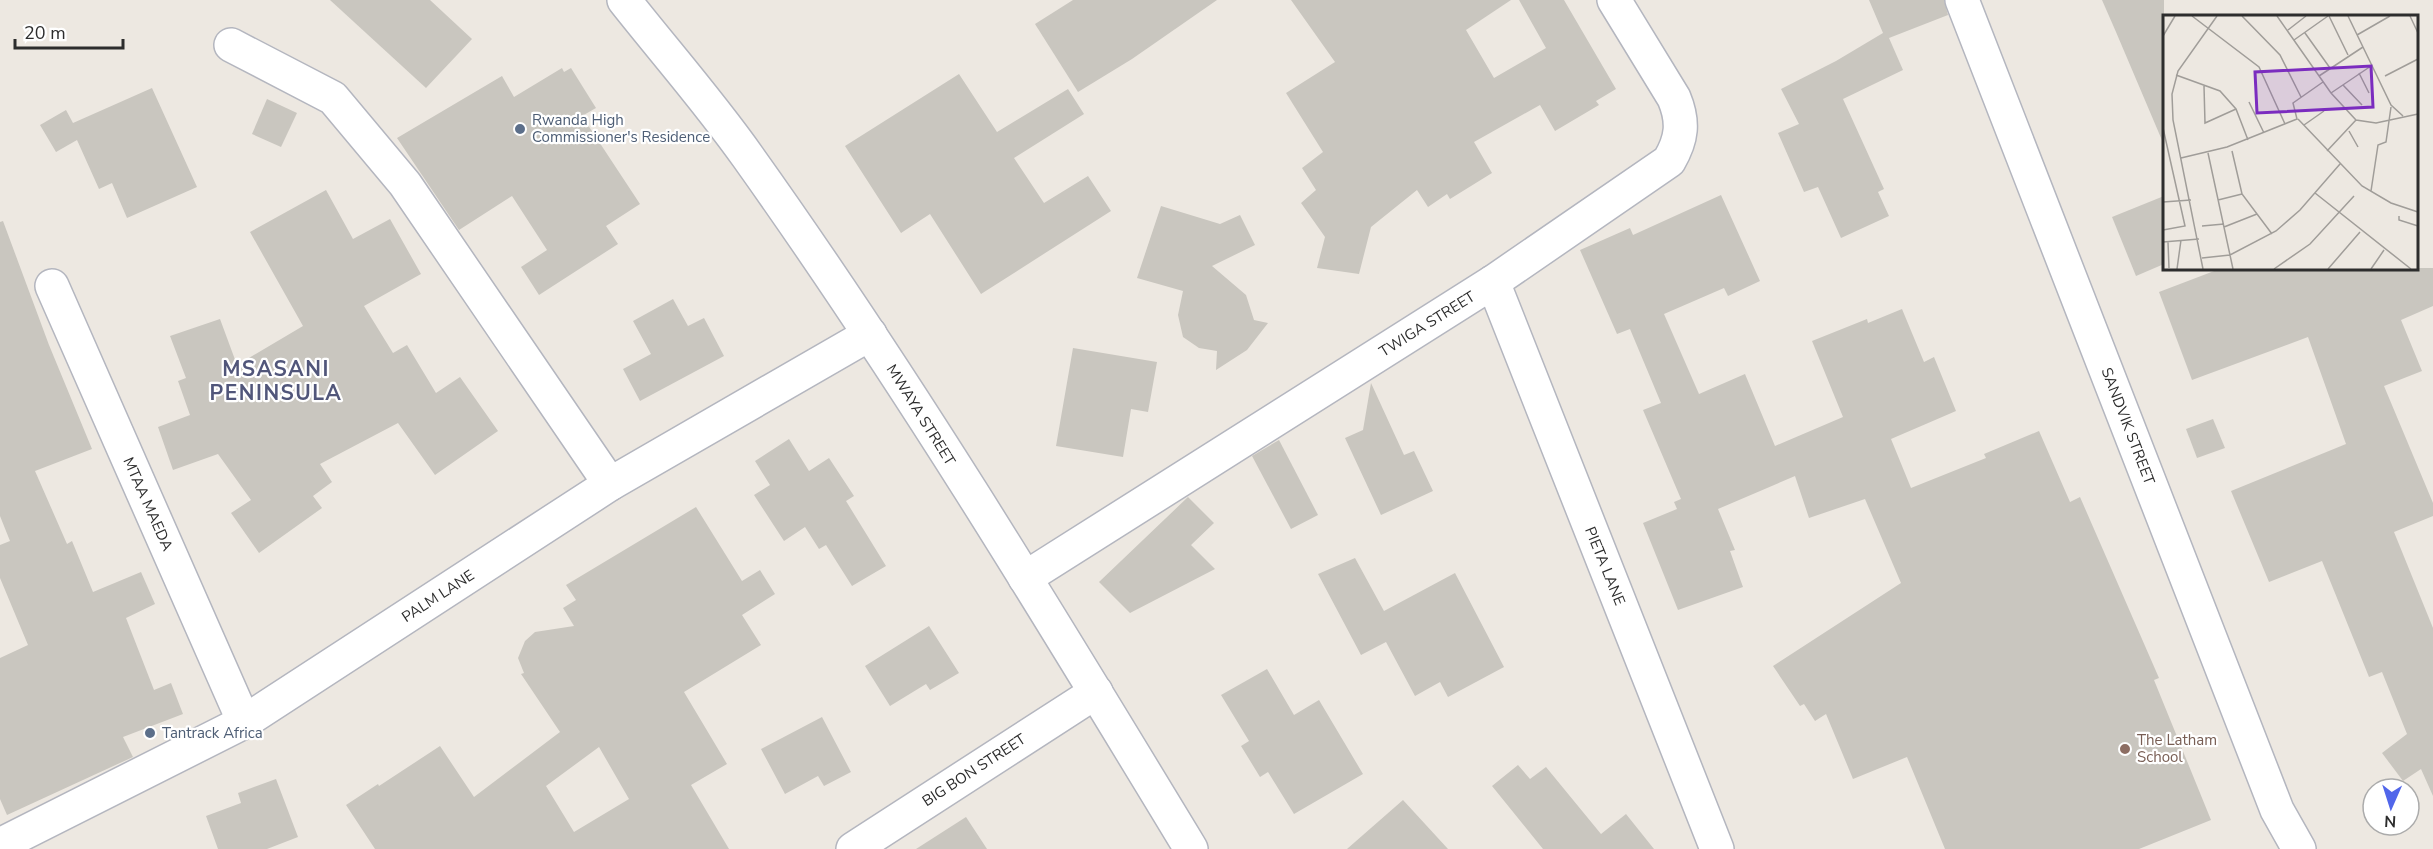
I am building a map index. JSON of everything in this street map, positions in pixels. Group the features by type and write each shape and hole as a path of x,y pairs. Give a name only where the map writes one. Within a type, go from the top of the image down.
{"street":[{"name":"MWAYA STREET","path":"624,0 747,155 870,334 1025,578 1191,849"},
{"name":"TWIGA STREET","path":"1025,578 1493,282 1669,161 1678,147 1682,130 1680,113 1674,98 1614,0"},
{"name":"SANDVIK STREET","path":"1962,0 2277,810 2299,849"},
{"path":"231,45 333,98 405,184 610,484"},
{"name":"PIETA LANE","path":"1493,282 1717,849"},
{"name":"MTAA MAEDA","path":"52,286 244,722"},
{"name":"PALM LANE","path":"0,844 244,722 610,484 870,334"},
{"name":"BIG BON STREET","path":"853,849 1096,692"}],"building":[{"path":"330,0 430,0 472,39 426,88"},
{"path":"1073,0 1217,0 1132,59 1078,92 1035,24"},
{"path":"1291,0 1511,0 1466,30 1494,78 1546,48 1519,0 1564,0 1616,89 1596,101 1599,105 1555,131 1540,105 1474,142 1492,173 1450,199 1447,194 1428,207 1417,190 1371,227 1359,274 1317,268 1325,237 1301,203 1316,190 1302,168 1323,152 1286,93 1335,62"},
{"path":"1869,0 1944,0 1948,15 1889,38 1903,70 1843,99 1884,189 1878,192 1889,216 1841,238 1818,187 1804,192 1778,133 1799,124 1781,89 1836,61 1883,33"},
{"path":"2102,0 2164,0 2163,143"},
{"path":"562,68 564,72 571,68 596,108 582,116 640,204 606,226 618,244 539,295 521,267 547,250 512,196 459,230 397,138 502,76 514,97"},
{"path":"959,74 997,132 1068,89 1084,114 1014,158 1044,203 1088,176 1111,211 981,294 930,214 901,233 845,146"},
{"path":"152,88 197,187 127,218 112,183 99,189 77,140 56,152 40,125 66,110 73,123"},
{"path":"267,99 297,113 281,147 252,134"},
{"path":"326,190 353,239 390,219 421,274 364,306 393,353 407,345 436,393 460,377 498,431 435,475 398,423 320,464 332,482 313,496 322,508 259,553 231,513 251,500 218,454 173,470 158,427 190,415 178,381 186,378 170,336 220,319 237,365 303,326 250,232"},
{"path":"1721,195 1760,281 1728,296 1724,288 1664,314 1699,394 1745,374 1775,446 1843,417 1812,341 1867,319 1868,323 1902,309 1924,362 1934,357 1956,411 1891,439 1911,488 1986,458 1984,454 2039,431 2070,502 2080,497 2159,678 2154,680 2211,820 2139,849 1945,849 1907,757 1853,779 1826,714 1815,721 1804,704 1800,706 1773,666 1901,583 1865,499 1809,518 1795,476 1718,509 1735,550 1730,551 1743,587 1678,610 1643,523 1677,509 1674,502 1681,499 1643,410 1661,403 1630,329 1617,334 1580,250 1630,228 1633,235"},
{"path":"2163,196 2163,264 2136,276 2112,217"},
{"path":"1161,206 1220,224 1240,215 1255,245 1212,266 1246,295 1254,320 1268,323 1247,350 1216,370 1217,351 1199,348 1183,337 1178,315 1183,291 1137,278"},
{"path":"3,221 49,345 92,449 35,471 67,544 72,541 93,592 141,572 155,604 126,618 154,690 171,683 183,714 123,737 133,757 7,815 0,799 0,658 28,645 0,578 0,545 10,541 0,516 0,222"},
{"path":"2418,268 2433,268 2433,306 2401,320 2422,371 2384,386 2433,503 2433,516 2394,532 2433,628 2433,796 2421,769 2409,777 2400,777 2382,753 2407,734 2382,672 2369,677 2322,561 2269,582 2231,491 2346,444 2308,337 2192,380 2159,292 2217,270 2418,270"},
{"path":"673,299 688,326 704,318 724,356 640,401 623,369 651,354 633,321"},
{"path":"1073,348 1157,362 1148,412 1131,409 1123,457 1056,446"},
{"path":"1371,383 1404,455 1414,451 1433,491 1381,515 1345,438 1363,430"},
{"path":"2213,419 2225,448 2197,458 2186,429"},
{"path":"789,439 809,471 829,458 854,496 846,501 886,566 852,586 826,545 819,549 805,527 784,541 754,495 770,485 755,461"},
{"path":"1279,440 1318,515 1291,529 1252,456"},
{"path":"1188,497 1214,523 1191,545 1215,569 1130,613 1099,582"},
{"path":"696,507 742,581 760,570 775,594 742,615 761,645 684,692 727,764 691,785 729,849 375,849 346,805 378,784 379,786 440,746 474,797 560,732 521,674 524,673 518,658 525,641 535,632 574,626 563,608 576,600 566,585","holes":["599,747 629,799 574,832 546,786"]},
{"path":"1355,558 1384,611 1455,573 1504,667 1448,697 1440,682 1415,696 1386,642 1361,655 1318,574"},
{"path":"929,626 959,673 930,690 926,684 890,706 865,666"},
{"path":"1267,669 1294,715 1319,700 1363,774 1294,814 1268,772 1260,777 1241,746 1249,741 1221,695"},
{"path":"822,717 851,772 824,786 818,776 785,794 761,749"},
{"path":"1518,765 1530,779 1546,767 1601,834 1626,814 1654,849 1543,849 1492,786"},
{"path":"276,779 298,837 267,849 218,849 206,816 241,803 238,793"},
{"path":"1403,800 1448,849 1347,849"},
{"path":"966,817 987,849 916,849"}],"place":[{"name":"Rwanda High Commissioner's Residence","path":"520,129"},
{"name":"Tantrack Africa","path":"150,733"},
{"name":"The Latham School","path":"2125,749"}],"district":[{"name":"MSASANI PENINSULA","path":"276,381"}]}
